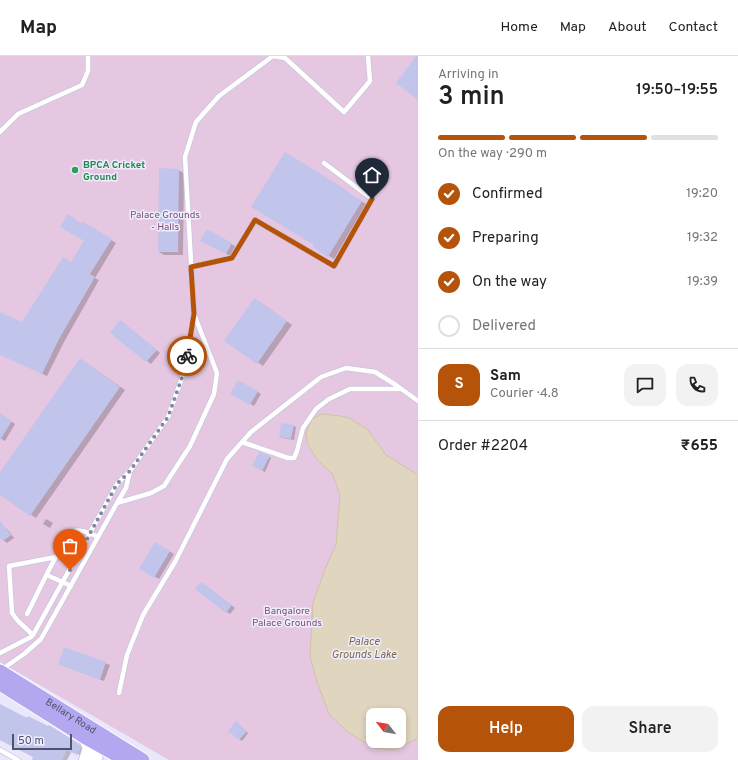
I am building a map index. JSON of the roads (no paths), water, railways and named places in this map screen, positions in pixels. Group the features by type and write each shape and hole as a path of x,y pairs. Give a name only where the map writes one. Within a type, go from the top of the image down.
{"main road":[{"name":"Bellary Road","path":"0,671 143,760"},
{"name":"Bellary Road","path":"0,684 89,740 125,760"},
{"path":"85,760 89,740"},
{"path":"89,740 97,753 96,760"}],"lane":[{"path":"0,132 18,114 82,85 88,71 88,56"},
{"path":"0,654 33,635 117,484 130,471 168,417 185,369 194,314 184,157 196,122 220,96 273,56 285,58 344,112 370,81 368,56"},
{"path":"191,267 232,258 255,220 334,266 372,199 324,163"},
{"path":"117,503 151,492 164,486 190,446 214,394 217,373 194,314"},
{"path":"119,693 127,655 143,615 175,562 227,460 251,432 321,377 346,368 375,372 418,401"},
{"path":"242,442 288,458 294,458 303,428 316,409 329,399 350,389 401,389"},
{"path":"0,671 24,654 41,638 126,488 130,471"},
{"path":"27,614 56,557 70,534 78,530 98,537"},
{"path":"33,635 12,613 9,566 56,557"},
{"path":"47,575 71,586"},
{"path":"0,750 18,760"}],"water":[{"name":"Palace Grounds Lake","path":"322,414 349,418 367,429 386,455 418,475 418,738 406,744 406,708 366,708 366,743 348,732 329,714 316,679 310,656 313,603 325,569 336,545 340,495 332,473 317,460 307,443 306,433 312,419"},
{"name":"Palace Grounds Lake","path":"374,748 399,748 395,750"}],"place":[{"name":"BPCA Cricket Ground","path":"75,170"}],"park label":[{"name":"Palace Grounds - Halls","path":"165,220"},
{"name":"Bangalore Palace Grounds","path":"287,616"}]}
